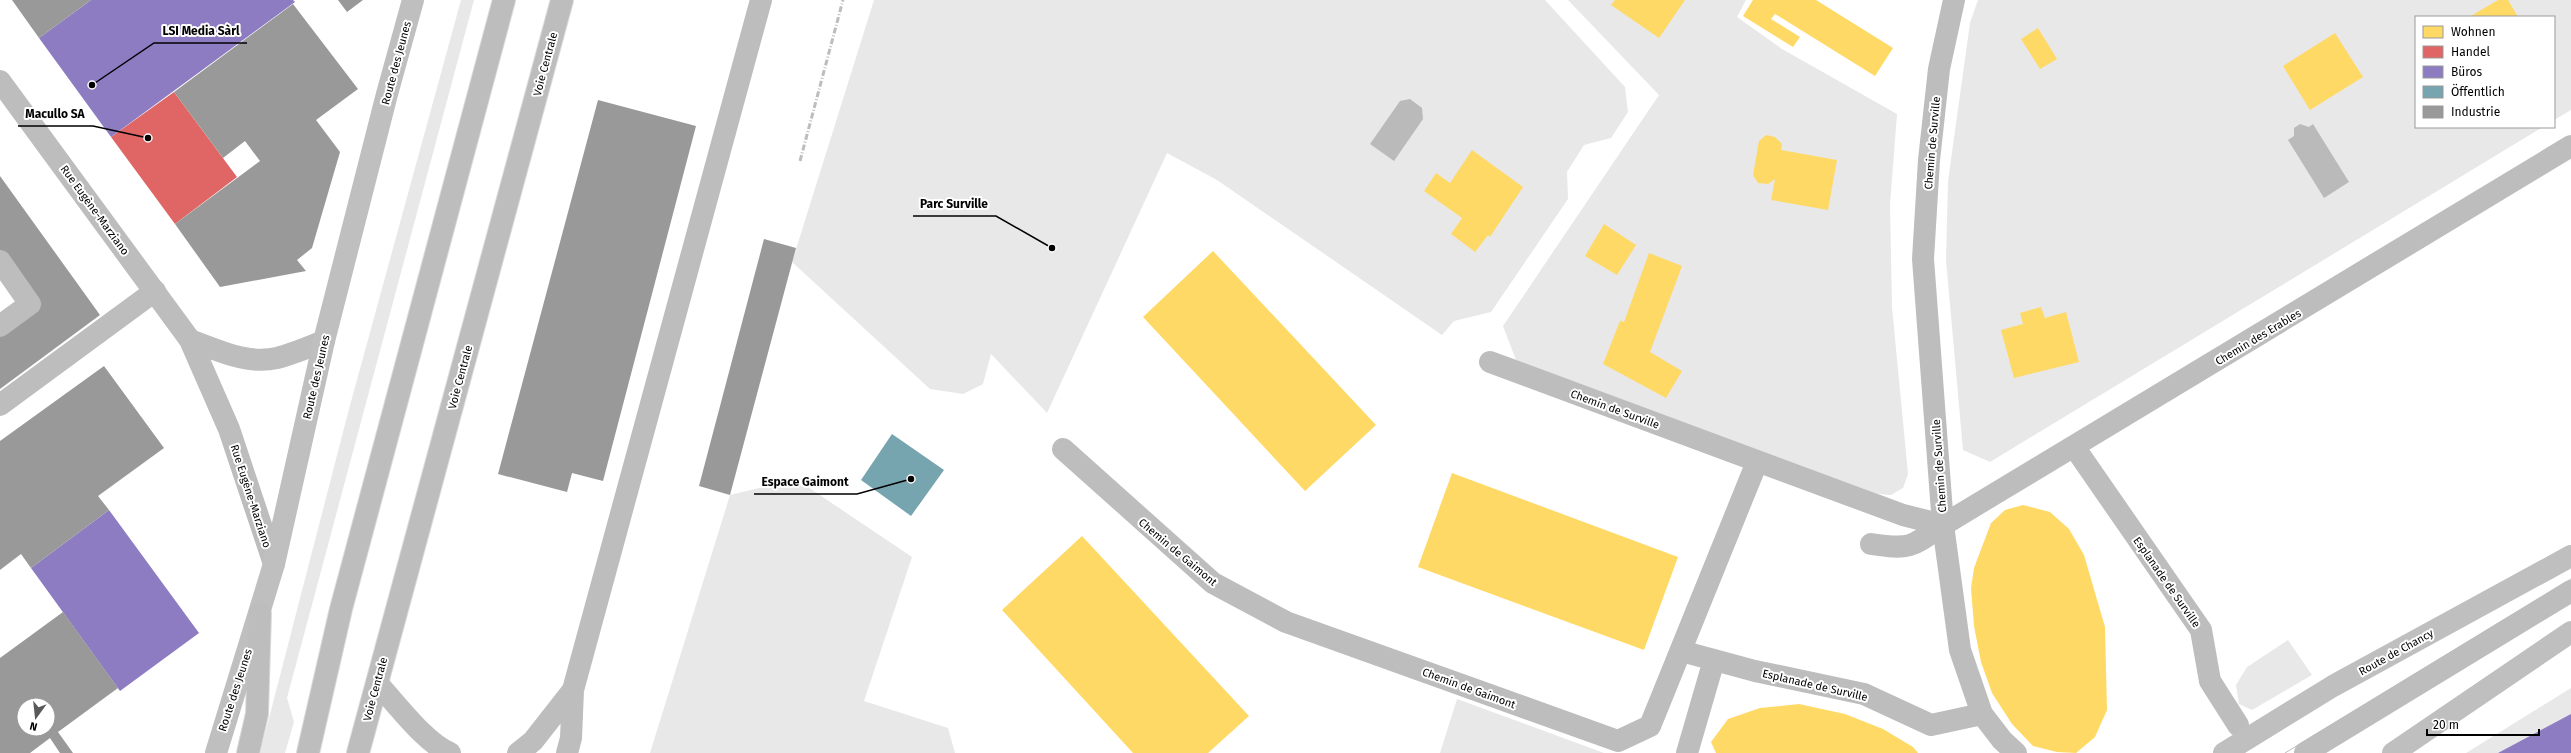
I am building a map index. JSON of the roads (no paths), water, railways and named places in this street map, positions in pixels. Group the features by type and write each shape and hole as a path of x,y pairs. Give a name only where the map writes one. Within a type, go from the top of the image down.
{"street":[{"name":"Route des Jeunes","path":"216,753 260,614 274,564 324,341 386,94 413,0"},
{"path":"308,753 341,609 504,0"},
{"name":"Voie Centrale","path":"358,753 562,0"},
{"path":"566,753 571,738 574,690 761,0"},
{"name":"Chemin de Surville","path":"1490,362 1903,515 1943,526 1924,259 1929,160 1938,76 1953,0"},
{"name":"Rue Eugène-Marziano","path":"0,81 190,340 229,429 274,564"},
{"name":"Chemin des Erables","path":"1871,544 1895,547 1915,545 1943,526 2075,448 2571,146"},
{"path":"0,261 30,304 0,326"},
{"path":"0,405 155,291"},
{"path":"190,340 236,357 258,360 277,358 324,341"},
{"name":"Esplanade de Surville","path":"2075,448 2201,630 2210,681 2238,725"},
{"name":"Chemin de Gaimont","path":"1063,449 1140,520 1213,583 1286,622 1618,741 1650,726 1757,462"},
{"path":"1943,526 1960,650 1982,714 2002,740 2016,753"},
{"name":"Route de Chancy","path":"2224,753 2333,686 2571,556"},
{"path":"2305,753 2571,591"},
{"path":"248,753 257,714 260,614"},
{"path":"2393,753 2571,632"},
{"name":"Esplanade de Surville","path":"1681,651 1714,660 1864,694 1931,725 1982,714"},
{"path":"1687,753 1714,660"},
{"path":"378,683 411,719 418,729 450,753"},
{"path":"518,753 533,740 574,690"}],"tram line":[{"path":"2285,753 2571,579"},
{"path":"2323,753 2571,602"}],"railway":[{"path":"800,161 843,0"}],"place":[{"name":"LSI Media Sàrl","path":"92,85"},
{"name":"Macullo SA","path":"148,138"},
{"name":"Parc Surville","path":"1052,248"},
{"name":"Espace Gaimont","path":"911,479"}]}
